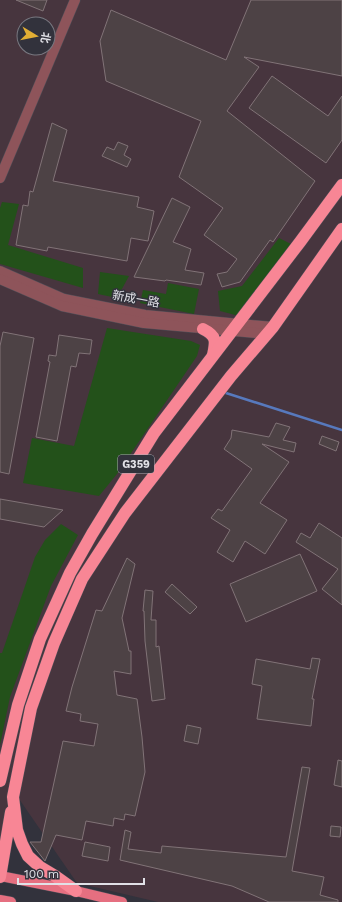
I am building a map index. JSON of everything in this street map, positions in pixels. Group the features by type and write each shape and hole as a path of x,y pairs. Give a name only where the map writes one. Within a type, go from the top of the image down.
{"highway":[{"name":"G359","path":"0,781 18,705 37,646 70,573 92,534 154,433 300,242 342,184"},
{"name":"G359","path":"0,876 13,797 31,708 54,643 82,579 125,513 231,376 270,330 342,229"},
{"path":"203,329 212,333 215,339 216,345 213,355"},
{"path":"13,797 17,830 28,856 40,868 55,876 76,891"}],"main road":[{"path":"0,876 122,902"},
{"path":"0,900 11,902"}],"street":[{"path":"0,178 75,0"},
{"name":"新成一路","path":"0,271 64,299 145,315 235,328 270,330"},
{"name":"新成一路","path":"0,279 62,306 144,323 203,329 235,328"}],"shaded area":[{"path":"0,0 342,0 342,902 158,902 77,883 15,793 0,848"}],"green space":[{"path":"2,202 19,204 8,245 83,268 83,288 0,264 0,208"},
{"path":"279,238 293,245 239,316 220,311 218,291 242,286"},
{"path":"100,272 129,276 117,298 98,294"},
{"path":"168,283 199,289 194,314 140,303 143,290 166,294"},
{"path":"107,328 191,341 200,345 197,356 117,474 99,496 23,483 32,438 74,446"},
{"path":"61,524 78,535 51,586 10,697 0,745 0,653 2,653 35,557 45,540"}],"building":[{"path":"16,0 47,0 43,11"},
{"path":"251,0 342,0 342,76 244,57 259,67 227,111 315,181 273,242 270,240 240,282 222,287 217,274 227,272 237,259 204,235 223,208 179,177 201,121 106,81 100,41 111,10 226,60"},
{"path":"272,76 328,116 342,96 342,140 326,163 249,108"},
{"path":"52,123 67,130 53,181 139,197 137,207 154,211 148,241 131,238 127,261 48,247 47,251 16,245 23,205 28,206 30,191 33,192"},
{"path":"118,142 128,146 124,155 131,159 127,167 102,156 107,147 114,150"},
{"path":"172,198 190,207 173,242 191,249 185,270 204,273 201,285 134,277"},
{"path":"3,332 34,338 9,474 0,472 0,346"},
{"path":"59,335 92,340 90,354 79,353 76,367 71,366 57,441 36,437 50,362 48,361 49,355 56,356"},
{"path":"276,423 290,427 283,440 296,443 294,452 262,444 289,462 260,503 287,520 265,554 245,541 233,562 217,552 230,530 211,518 218,509 222,511 252,469 224,449 231,438 232,430 269,437"},
{"path":"322,436 339,442 336,451 319,444"},
{"path":"0,499 63,510 44,527 0,519"},
{"path":"319,523 342,538 342,605 322,589 338,569 296,542 301,533 310,538"},
{"path":"300,554 317,591 246,622 230,584"},
{"path":"127,558 135,564 122,618 129,651 131,651 131,674 114,671 117,695 137,699 145,772 135,816 125,814 124,820 114,818 113,826 86,821 82,840 56,835 45,861 30,842 41,842 63,741 94,746 98,724 80,721 81,714 66,711 96,610 102,611"},
{"path":"172,584 197,607 190,614 165,592"},
{"path":"145,590 153,591 151,620 156,620 156,647 159,646 165,699 152,701 143,611"},
{"path":"312,658 320,659 312,699 314,699 311,726 257,719 262,686 252,684 256,659 310,669"},
{"path":"187,725 201,728 198,744 184,741"},
{"path":"338,760 342,761 342,787 334,785"},
{"path":"302,767 310,768 292,871 324,877 320,895 338,900 338,902 269,902 232,886 120,860 125,830 131,832 128,849 161,853 162,846 286,857"},
{"path":"331,826 341,827 340,837 330,836"},
{"path":"85,842 110,847 108,861 82,856"}],"waterway":[{"path":"226,393 342,430"}]}
